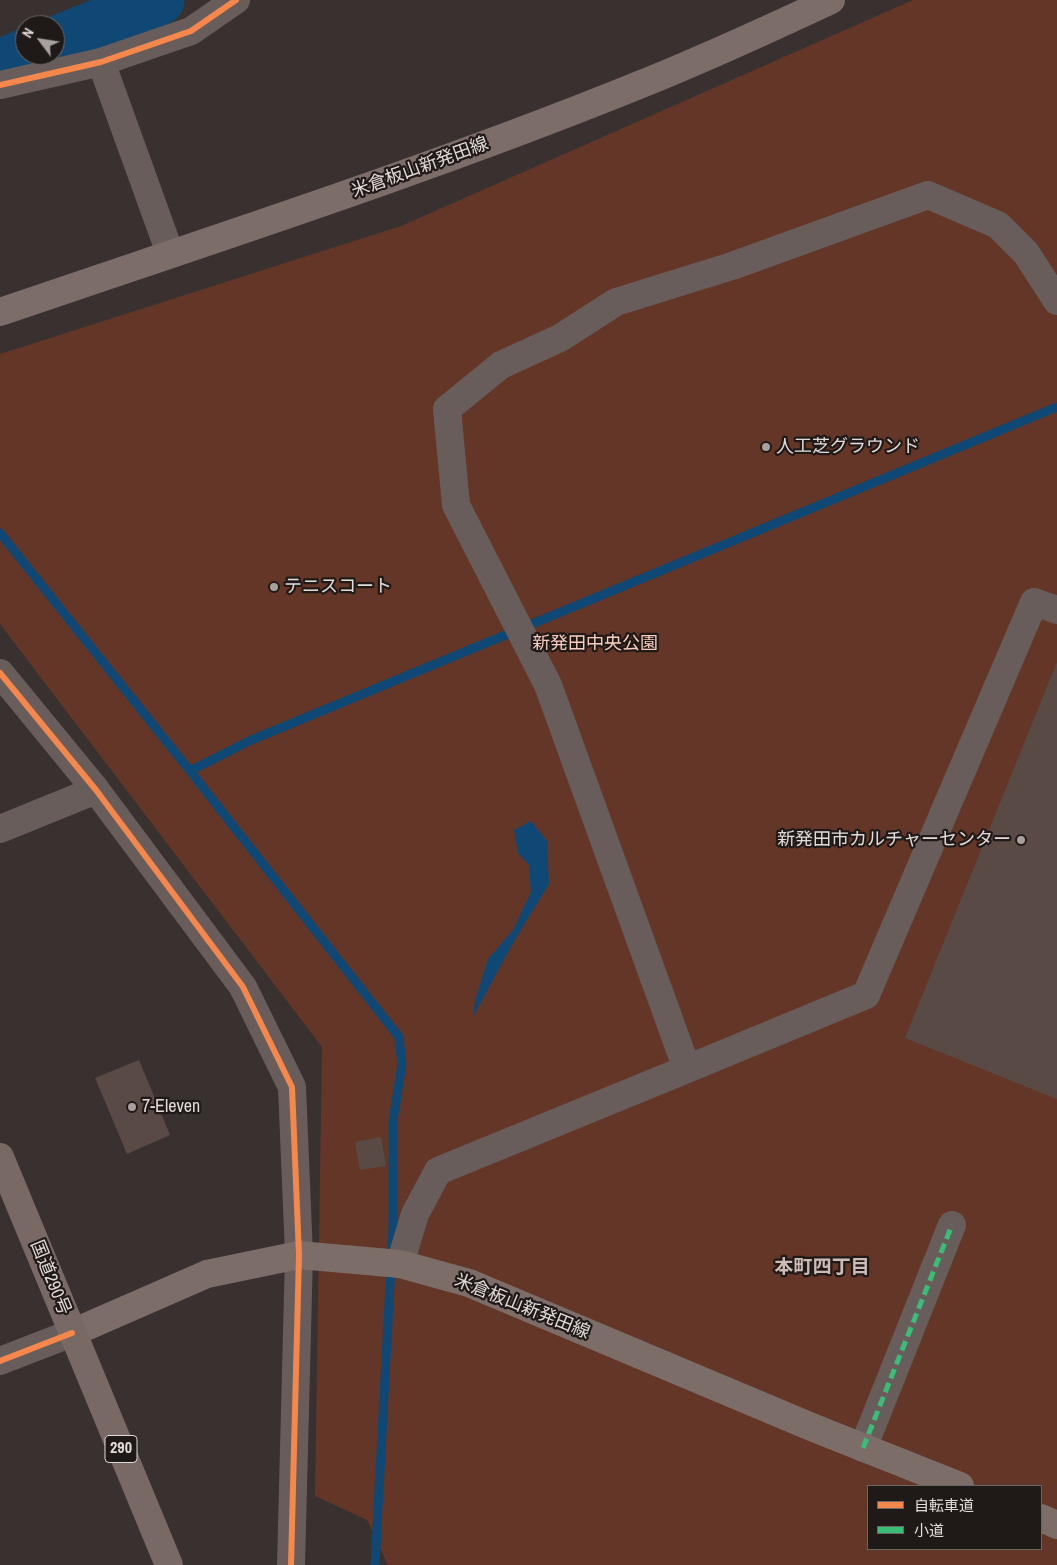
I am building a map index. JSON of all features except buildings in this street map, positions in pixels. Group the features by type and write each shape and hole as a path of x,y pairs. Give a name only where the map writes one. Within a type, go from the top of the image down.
{"highway":[{"name":"国道290号","path":"0,1157 169,1565"}],"main road":[{"name":"米倉板山新発田線","path":"0,312 329,200 500,139 640,85 831,0"},
{"name":"米倉板山新発田線","path":"72,1333 207,1274 299,1255 400,1264 468,1283 863,1448 957,1485"},
{"path":"1042,1518 1057,1525"}],"street":[{"path":"0,85 101,62 191,31 236,0"},
{"path":"101,62 170,254"},
{"path":"687,1069 548,685 456,505 447,409 501,365 560,338 616,302 732,266 928,194 998,225 1026,253 1057,301"},
{"path":"400,1264 415,1214 438,1171 866,995 1034,602 1057,610"},
{"path":"0,673 96,790 243,987 292,1088 299,1255 291,1565"},
{"path":"0,829 96,790"},
{"path":"863,1448 952,1224"},
{"path":"0,1361 72,1333"}],"green space":[{"name":"新発田中央公園","path":"913,0 1057,0 1057,1565 388,1565 367,1520 315,1496 322,1047 0,624 0,354 401,226"}],"water":[{"path":"531,821 547,841 549,884 513,943 473,1017 475,1001 488,959 513,930 531,892 529,865 518,853 514,830"}],"waterway":[{"path":"65,38 159,0"},
{"path":"0,65 15,58"},
{"path":"190,771 249,741 1057,407"},
{"path":"0,533 399,1037 402,1064 393,1121 392,1253"},
{"path":"375,1565 391,1266"}],"marked path":[{"path":"863,1448 952,1225"}],"cycle path":[{"path":"0,85 101,62 191,31 236,0"},
{"path":"0,673 96,790 243,987 292,1087 299,1255 291,1565"},
{"path":"0,1361 72,1333"}],"place":[{"name":"人工芝グラウンド","path":"766,447"},
{"name":"テニスコート","path":"274,587"},
{"name":"新発田市カルチャーセンター","path":"1021,840"},
{"name":"7-Eleven","path":"132,1107"}],"district":[{"name":"本町四丁目","path":"822,1268"}]}
